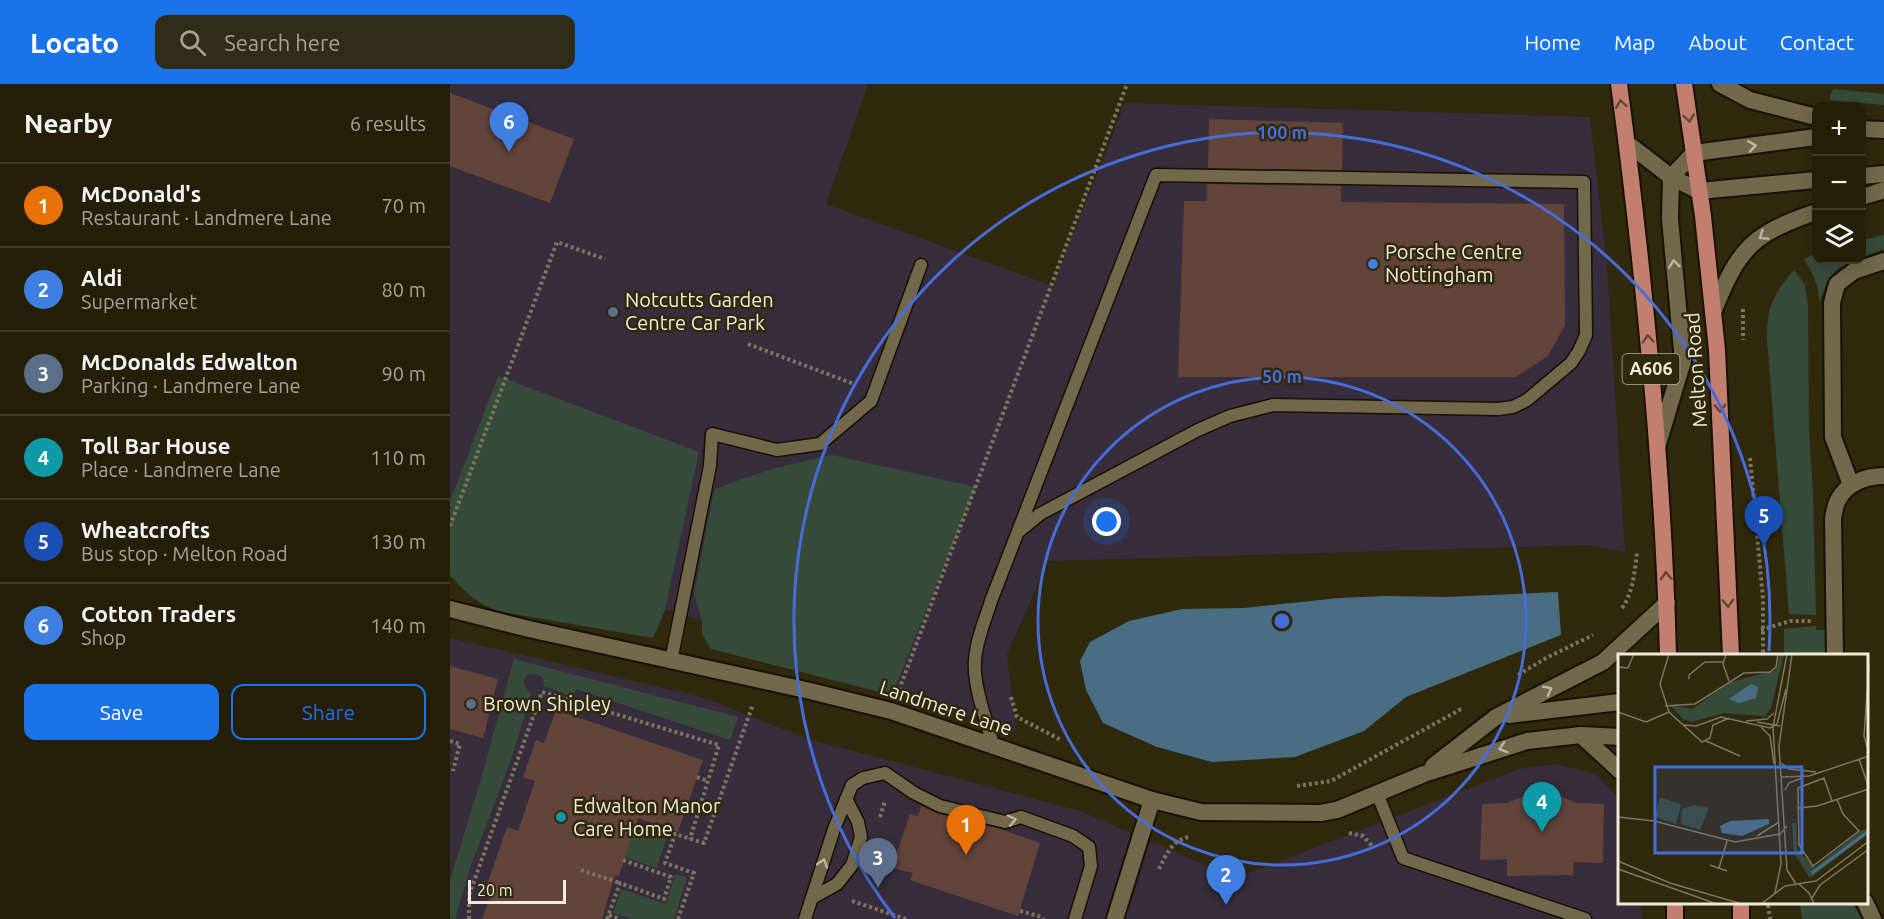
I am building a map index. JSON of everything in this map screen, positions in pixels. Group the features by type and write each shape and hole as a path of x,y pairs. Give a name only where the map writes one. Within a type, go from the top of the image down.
{"main road":[{"name":"Melton Road","path":"1619,84 1641,263 1658,444 1668,654"},
{"name":"Melton Road","path":"1684,84 1714,310 1725,494 1731,654"}],"street":[{"path":"1720,84 1750,100 1812,116"},
{"path":"1866,129 1884,130"},
{"path":"1671,177 1694,153 1812,138"},
{"path":"1627,142 1671,177 1699,191 1812,180"},
{"path":"1866,176 1884,174"},
{"name":"Melton Road","path":"1658,444 1683,361 1670,219 1671,177"},
{"path":"1866,196 1884,190"},
{"path":"1714,310 1727,277 1740,256 1756,240 1788,222 1812,213"},
{"path":"1851,485 1833,437 1832,303 1837,284 1854,271 1884,261"},
{"path":"1835,654 1833,519 1838,500 1851,485 1872,476 1884,476"},
{"name":"Landmere Lane","path":"1424,774 1496,717 1603,662 1667,603"},
{"name":"Landmere Lane","path":"450,609 891,711 1152,800 1201,812 1320,813 1337,810 1424,774 1527,741 1581,735 1618,737"},
{"path":"1496,717 1618,702"},
{"path":"1581,735 1618,769"},
{"path":"1115,919 1152,800"},
{"path":"1866,904 1873,919"}],"lane":[{"path":"993,744 978,688 974,663 978,641 1018,532 1156,175 1584,182 1586,335 1571,363 1527,400 1513,407 1498,409 1273,405 1253,409 1198,430 1040,514 1018,532"},
{"path":"671,661 710,466 712,434 777,450 820,444 871,401 921,265"},
{"path":"805,919 834,829 852,785 863,778 885,773 914,793 940,806 1005,822 1021,817 1073,836 1089,848 1091,866 1075,919"},
{"path":"1377,793 1403,858 1585,919"},
{"path":"812,898 837,884 852,865 861,837 858,822 846,799"}],"path":[{"path":"891,711 1127,84"},
{"path":"450,526 557,242 605,259"},
{"path":"1743,306 1743,341"},
{"path":"748,344 874,392"},
{"path":"1748,446 1763,599 1763,654"},
{"path":"1618,612 1625,603 1634,574 1638,543"},
{"path":"1762,629 1790,621 1811,621"},
{"path":"1517,676 1545,657 1595,634"},
{"path":"469,919 469,895 542,692 719,745 690,839"},
{"path":"1011,697 1017,717 1069,744"},
{"path":"678,919 694,873 665,863 675,834 704,843 754,700"},
{"path":"1292,786 1331,781 1468,705"},
{"path":"450,741 460,744 453,771"},
{"path":"697,777 708,781"},
{"path":"1156,873 1172,845 1191,836"},
{"path":"581,870 664,899 671,877 623,860"},
{"path":"620,883 608,917 620,919"},
{"path":"844,898 906,919"},
{"path":"1768,904 1770,919"},
{"path":"1020,911 1043,919"}],"shaded area":[{"path":"450,84 868,84 826,204 1053,286 1125,103 1590,117 1607,266 1625,552 1589,545 1048,561 1007,654 1016,732 892,695 897,683 767,639 450,547"},
{"path":"450,638 702,697 808,739 1080,811 1236,878 1519,769 1556,764 1596,774 1618,797 1618,904 1641,904 1641,919 450,919"}],"green space":[{"path":"1833,89 1884,94 1884,105 1829,100"},
{"path":"1884,235 1884,249 1866,256 1866,239"},
{"path":"1812,255 1812,264 1847,264 1832,276 1819,303 1817,285 1804,259"},
{"path":"1794,270 1805,285 1808,306 1809,431 1816,615 1789,614 1767,339 1768,318 1776,294"},
{"path":"498,376 699,452 665,610 653,638 497,611 471,596 450,575 450,501"},
{"path":"832,455 976,487 892,695 711,649 702,634 702,621 694,594 714,490 757,474"},
{"path":"1816,626 1816,630 1825,630 1826,654 1784,654 1784,629"},
{"path":"514,659 738,717 730,740 576,689 572,697 544,686 543,678 538,675 533,673 526,676 524,684 531,694 511,760 470,868 455,919 450,919 450,880"},
{"path":"632,828 666,839 657,868 624,857"},
{"path":"675,874 687,877 674,919 632,919 613,913 621,889 666,904"},
{"path":"1800,904 1854,904 1861,919 1802,919"}],"water":[{"path":"1558,592 1561,635 1406,697 1364,731 1295,757 1212,762 1157,747 1103,723 1086,690 1080,661 1090,642 1129,621 1182,609 1244,608 1339,598 1445,597"}],"building":[{"path":"450,93 574,139 550,203 450,166"},
{"path":"1209,119 1343,123 1342,170 1208,168"},
{"name":"Porsche Centre Nottingham","path":"1207,184 1341,186 1341,202 1564,204 1565,325 1548,356 1516,377 1178,377 1184,201 1207,201"},
{"name":"Brown Shipley","path":"450,666 498,679 483,738 450,729"},
{"name":"Edwalton Manor Care Home","path":"556,710 703,760 678,832 638,818 619,876 615,875 602,919 482,919 491,895 484,893 507,827 518,831 535,781 523,777 536,740 544,743"},
{"path":"1529,794 1555,794 1577,803 1604,804 1603,863 1574,862 1573,875 1507,876 1507,859 1480,860 1482,804 1507,803"},
{"path":"921,806 938,814 1000,829 1040,843 1018,916 910,880 913,873 892,868 910,814 918,816"}],"place":[{"name":"Cotton Traders","path":"509,152"},
{"name":"Porsche Centre Nottingham","path":"1373,264"},
{"name":"Notcutts Garden Centre Car Park","path":"613,312"},
{"name":"Wheatcrofts","path":"1764,546"},
{"name":"Brown Shipley","path":"471,704"},
{"name":"Edwalton Manor Care Home","path":"561,817"},
{"name":"Toll Bar House","path":"1542,832"},
{"name":"McDonald's","path":"966,855"},
{"name":"McDonalds Edwalton","path":"878,888"},
{"name":"Aldi","path":"1226,905"}]}
